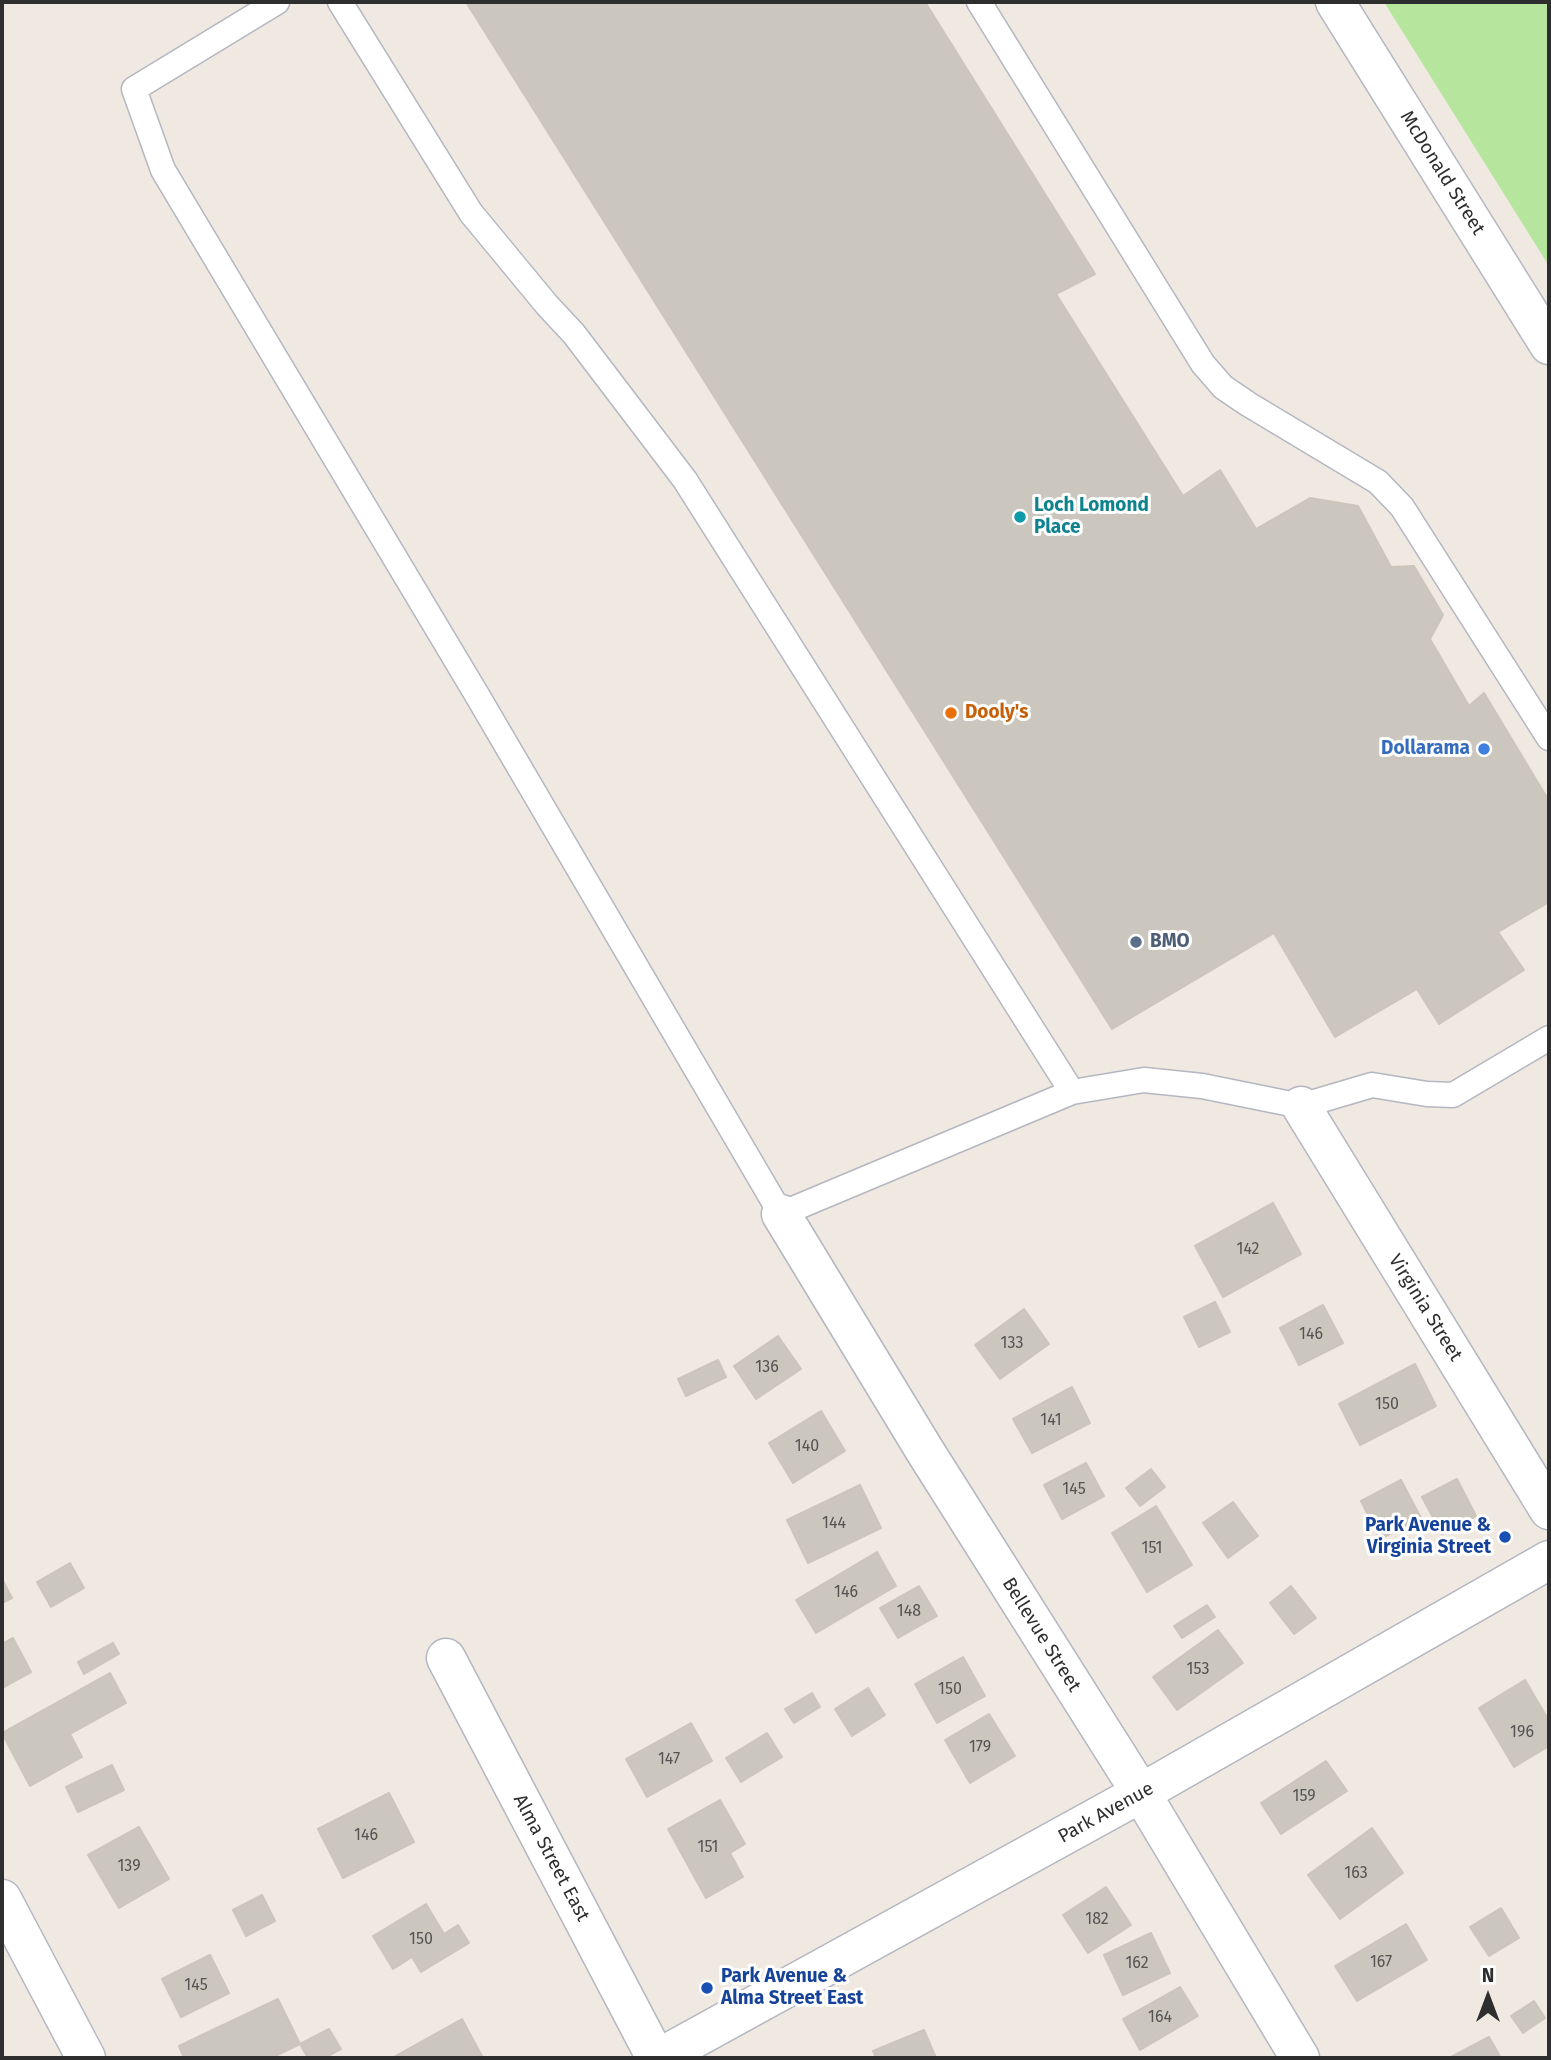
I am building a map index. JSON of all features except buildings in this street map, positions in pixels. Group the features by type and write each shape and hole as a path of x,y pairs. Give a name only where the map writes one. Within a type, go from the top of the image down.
{"street":[{"name":"McDonald Street","path":"1335,2 1549,345"},
{"name":"Virginia Street","path":"1301,1106 1549,1510"},
{"name":"Bellevue Street","path":"781,1214 933,1463 1141,1793 1300,2058"},
{"name":"Park Avenue","path":"657,2058 1141,1793 1549,1560"},
{"name":"Alma Street East","path":"446,1658 657,2058"},
{"path":"2,1899 86,2058"}],"lane":[{"path":"277,2 134,89 163,170 477,695 781,1214 1072,1092 1144,1080 1202,1086 1301,1106 1372,1084 1427,1094 1453,1095 1549,1038"},
{"path":"340,2 471,213 547,306 574,334 685,480 1072,1092"},
{"path":"979,2 1203,365 1223,387 1248,404 1378,482 1402,507 1549,738"}],"green space":[{"path":"1384,2 1549,2 1549,266"}],"place":[{"name":"Loch Lomond Place","path":"1020,517"},
{"name":"Dooly's","path":"951,713"},
{"name":"Dollarama","path":"1484,749"},
{"name":"BMO","path":"1136,942"},
{"name":"Park Avenue & Virginia Street","path":"1505,1537"},
{"name":"Park Avenue & Alma Street East","path":"707,1988"}]}
